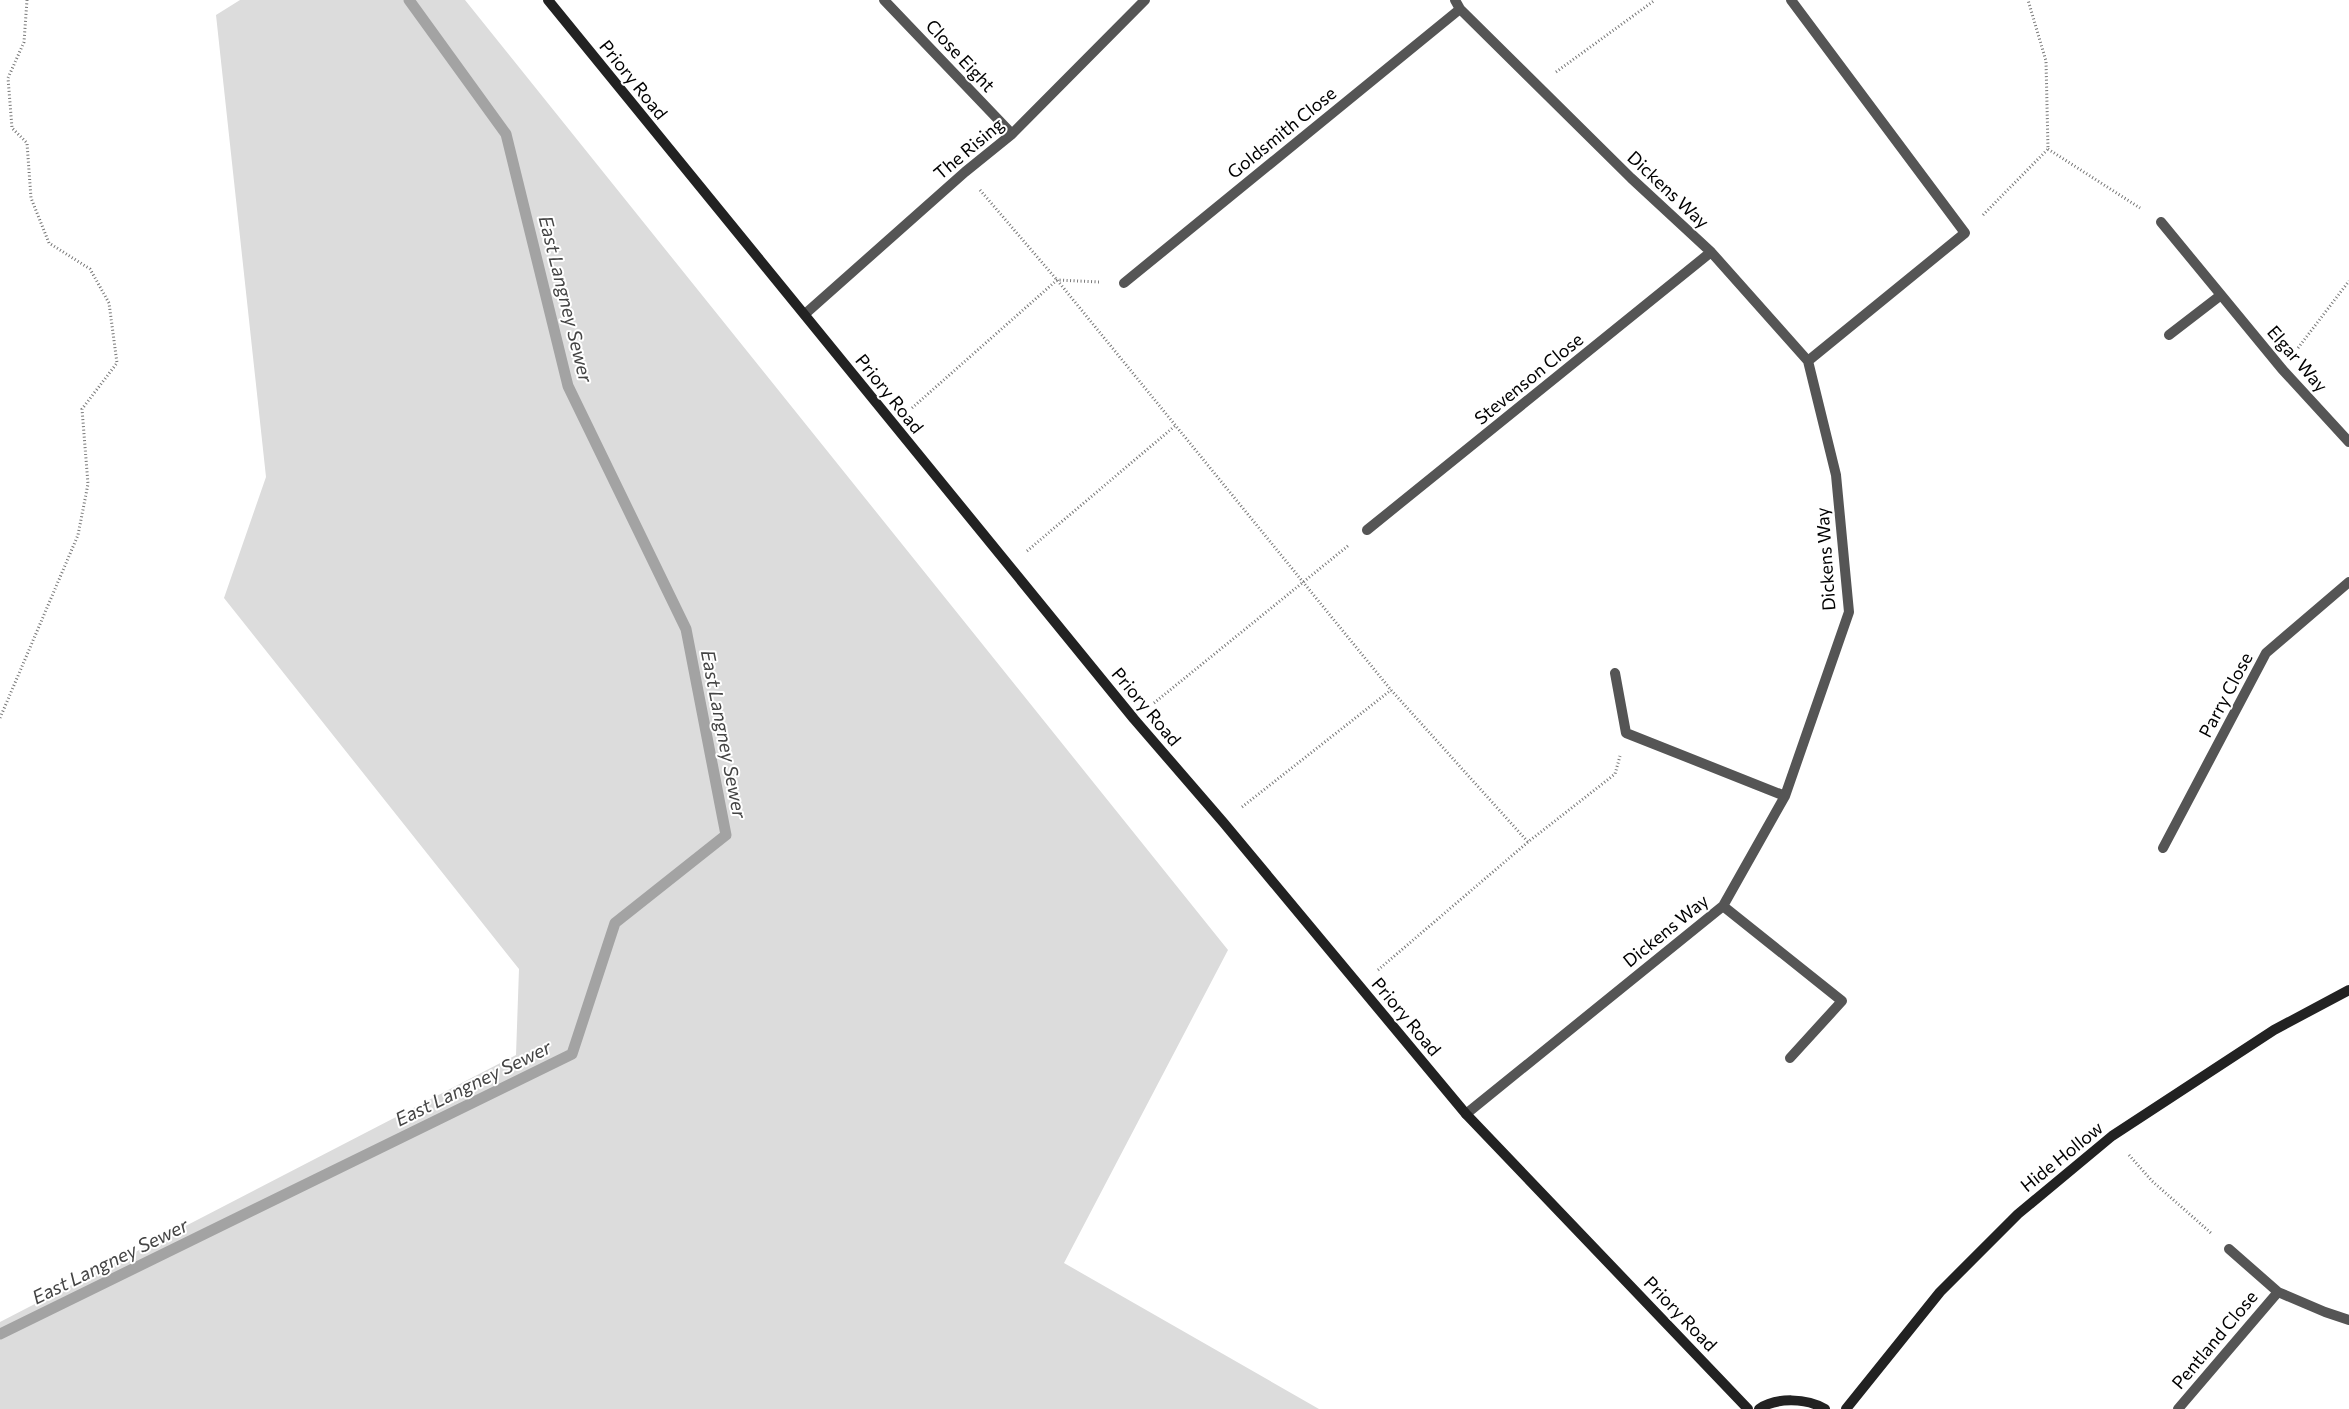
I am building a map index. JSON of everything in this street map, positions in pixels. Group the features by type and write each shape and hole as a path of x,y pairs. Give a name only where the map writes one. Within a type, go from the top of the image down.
{"street":[{"name":"Priory Road","path":"548,0 805,314 892,425 1134,719 1223,822 1466,1114 1748,1409"},
{"name":"Close Eight","path":"884,0 1012,134"},
{"name":"The Rising","path":"805,314 965,172 1012,134 1145,0"},
{"path":"1791,0 1965,234 1808,361"},
{"name":"Dickens Way","path":"1458,4 1631,178 1711,252 1808,361 1836,475 1849,612 1785,796 1723,906 1466,1114"},
{"name":"Goldsmith Close","path":"1124,283 1458,4"},
{"name":"Elgar Way","path":"2161,222 2282,369 2349,442"},
{"name":"Stevenson Close","path":"1367,530 1711,252"},
{"path":"2170,335 2221,295"},
{"name":"Parry Close","path":"2163,848 2266,653 2349,582"},
{"path":"1615,673 1626,733 1785,796"},
{"path":"1723,906 1842,1001 1790,1058"},
{"name":"Hide Hollow","path":"1846,1409 1940,1292 2018,1214 2112,1136 2274,1030 2349,990"},
{"name":"Pentland Close","path":"2229,1249 2278,1292 2349,1320"},
{"name":"Pentland Close","path":"2178,1409 2278,1292"},
{"path":"1759,1409 1766,1405 1794,1400 1825,1409"}],"path":[{"path":"0,718 78,535 88,484 82,409 117,363 109,303 90,269 49,243 31,198 27,143 12,128 8,78 24,42 27,0"},
{"path":"1538,85 1655,0"},
{"path":"1965,234 2048,149 2046,61 2028,0"},
{"path":"2048,149 2161,222"},
{"path":"965,172 1057,280 1391,690 1528,842"},
{"path":"892,425 1057,280 1124,283"},
{"path":"2282,369 2349,281"},
{"path":"1009,566 1176,425"},
{"path":"1134,719 1367,530"},
{"path":"1223,822 1391,690"},
{"path":"1359,987 1528,842 1615,774 1626,733"},
{"path":"2112,1136 2152,1180 2229,1249"}],"shaded area":[{"path":"240,0 465,0 1228,950 1064,1263 1319,1409 0,1409 0,1322 516,1055 519,969 224,598 266,477 216,15"}],"waterway":[{"name":"East Langney Sewer","path":"0,1334 572,1054 615,923 726,835 686,629 568,386 506,134 409,0"}]}
